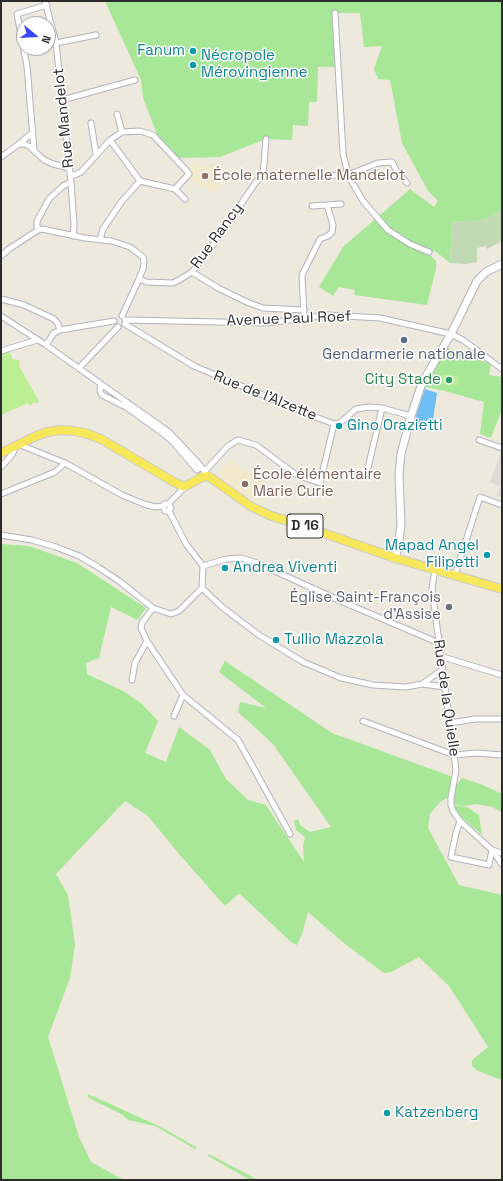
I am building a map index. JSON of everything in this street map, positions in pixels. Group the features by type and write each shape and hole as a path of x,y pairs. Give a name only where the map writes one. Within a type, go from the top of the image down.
{"main road":[{"path":"395,558 401,525 399,474 401,454 422,383 451,334 477,281 486,272 502,264"},
{"path":"1,454 47,432 61,430 75,431 101,439 174,482 186,486 202,477 203,471"},
{"name":"D 16","path":"203,471 252,507 269,515 395,558 502,588"}],"street":[{"name":"Rue Mandelot","path":"46,3 49,16"},
{"path":"34,150 27,66 17,14 46,3"},
{"path":"334,13 343,154 348,175 363,201 388,230 410,244 429,252"},
{"path":"56,43 96,35"},
{"name":"Rue Mandelot","path":"56,43 71,182 74,225 73,236"},
{"path":"62,100 135,80"},
{"path":"117,114 122,132"},
{"path":"91,123 96,154"},
{"path":"70,176 81,172 110,140 122,132 140,131 153,135 186,170 188,174 175,189"},
{"path":"1,157 32,133"},
{"path":"266,139 263,176 348,175 378,163 392,162 396,170 407,183"},
{"path":"110,140 140,181 175,189 185,199"},
{"path":"19,144 24,144 34,150 44,160 69,168"},
{"name":"Rue Rancy","path":"139,279 147,282 173,283 192,272 213,245 256,182 263,176"},
{"path":"100,240 102,229 122,201 140,181"},
{"path":"38,230 37,221 49,199 63,186 71,182"},
{"path":"312,206 341,204"},
{"path":"304,317 302,274 320,239 328,236 332,232 333,225 327,205"},
{"path":"1,256 38,230 46,229 73,236 121,244 137,252 143,257 143,269 121,327 118,327 79,368"},
{"path":"192,272 218,288 263,308 304,310"},
{"path":"1,299 24,305 54,319 60,330"},
{"path":"289,310 291,320"},
{"name":"Avenue Paul Roef","path":"124,320 267,322 332,315 380,318 451,334 463,340 502,369"},
{"path":"1,316 46,345 169,432 203,471 228,446 238,440 256,445 295,474 320,483 334,424"},
{"path":"46,345 54,333 60,330 114,321 116,317 124,320"},
{"name":"Rue de l'Alzette","path":"124,320 194,366 334,424 340,423 356,409 368,407 382,408 411,416"},
{"path":"114,321 118,327"},
{"path":"1,351 37,340"},
{"path":"368,468 382,408"},
{"path":"479,440 502,448"},
{"path":"22,443 23,446 65,463 122,495 155,507 163,506 166,503 168,504 186,486"},
{"path":"1,467 11,456 14,451 13,447"},
{"path":"1,494 55,472 65,463"},
{"path":"455,575 480,497 502,505"},
{"path":"1,535 32,540 79,556 98,566 153,608 171,614 179,611 202,588 203,566 186,544 168,504"},
{"path":"163,506 164,511 170,511"},
{"path":"203,566 226,559 241,558 257,563 439,643"},
{"name":"Rue de la Quielle","path":"435,569 432,589 456,770 451,805 460,821"},
{"path":"202,588 222,607 259,635 303,662 341,678 373,685 406,687 422,684 445,687"},
{"path":"153,608 142,623 141,628 147,641 183,695 238,740 290,834"},
{"path":"132,680 135,663 147,641"},
{"path":"440,656 502,676"},
{"path":"422,684 442,670"},
{"path":"174,716 183,695"},
{"path":"450,723 475,719 502,719"},
{"path":"363,721 454,755 477,753 502,754"},
{"path":"492,850 488,865 451,857 460,821 492,850 502,864"},
{"path":"492,850 502,853"}],"shaded area":[{"name":"École maternelle Mandelot","path":"195,160 203,166 216,163 218,177 216,192 199,187 190,178 192,175 189,168"},
{"path":"501,452 502,497 496,495 501,486 490,482"},
{"name":"École élémentaire Marie Curie","path":"230,460 272,489 262,504 216,478"}],"green space":[{"path":"105,1 502,1 502,210 483,220 452,222 450,263 434,250 430,255 436,261 436,269 427,305 354,295 355,290 339,287 333,296 319,287 343,247 410,189 434,207 438,201 428,191 402,143 390,80 378,79 374,69 382,46 364,47 360,13 335,13 338,67 318,67 317,102 309,102 308,126 293,125 292,140 266,139 220,157 179,158 157,134 143,98 141,80"},
{"path":"502,210 502,241 487,249 486,246 477,248 477,262 466,264 450,263 452,222 483,220"},
{"path":"448,348 491,364 489,375 502,377 502,409 491,438 480,434 484,402 425,387"},
{"path":"9,352 12,359 20,360 19,366 39,401 36,404 34,402 30,406 28,403 1,415 1,354"},
{"name":"City Stade","path":"441,374 459,377 457,386 439,383"},
{"path":"1,544 29,546 77,563 146,608 138,620 111,607 99,658 86,663 87,674 123,691 141,703 158,721 145,753 166,762 179,727 210,750 226,779 248,800 266,805 304,862 303,846 305,837 296,830 294,821 298,819 300,825 310,832 331,827 273,744 238,712 240,702 266,708 219,672 225,661 332,733 453,777 447,798 440,802 430,814 428,828 459,885 502,895 502,1080 478,1071 472,1066 472,1060 488,1047 449,986 419,957 391,972 384,973 345,944 308,912 302,934 297,945 291,942 240,894 225,906 148,816 125,801 56,874 68,895 75,945 70,978 48,1037 79,1137 91,1162 124,1180 1,1180"},
{"path":"462,778 483,785 502,794 502,812 492,807 477,804 464,806 453,804 456,786"},
{"path":"453,805 467,807 479,815 482,835 460,816"},
{"path":"88,1094 161,1127 196,1147 195,1149 155,1126 128,1120 123,1115 88,1097"},
{"path":"209,1154 258,1180 251,1180 247,1178 208,1156"}],"water":[{"path":"425,389 437,393 432,426 414,422"}],"place":[{"name":"Fanum","path":"193,51"},
{"name":"Nécropole Mérovingienne","path":"193,65"},
{"name":"École maternelle Mandelot","path":"205,176"},
{"name":"Gendarmerie nationale","path":"404,340"},
{"name":"City Stade","path":"449,380"},
{"name":"Gino Orazietti","path":"339,426"},
{"name":"École élémentaire Marie Curie","path":"245,484"},
{"name":"Mapad Angel Filipetti","path":"487,555"},
{"name":"Andrea Viventi","path":"225,568"},
{"name":"Église Saint-François d'Assise","path":"449,607"},
{"name":"Tullio Mazzola","path":"276,640"},
{"name":"Katzenberg","path":"387,1113"}]}
